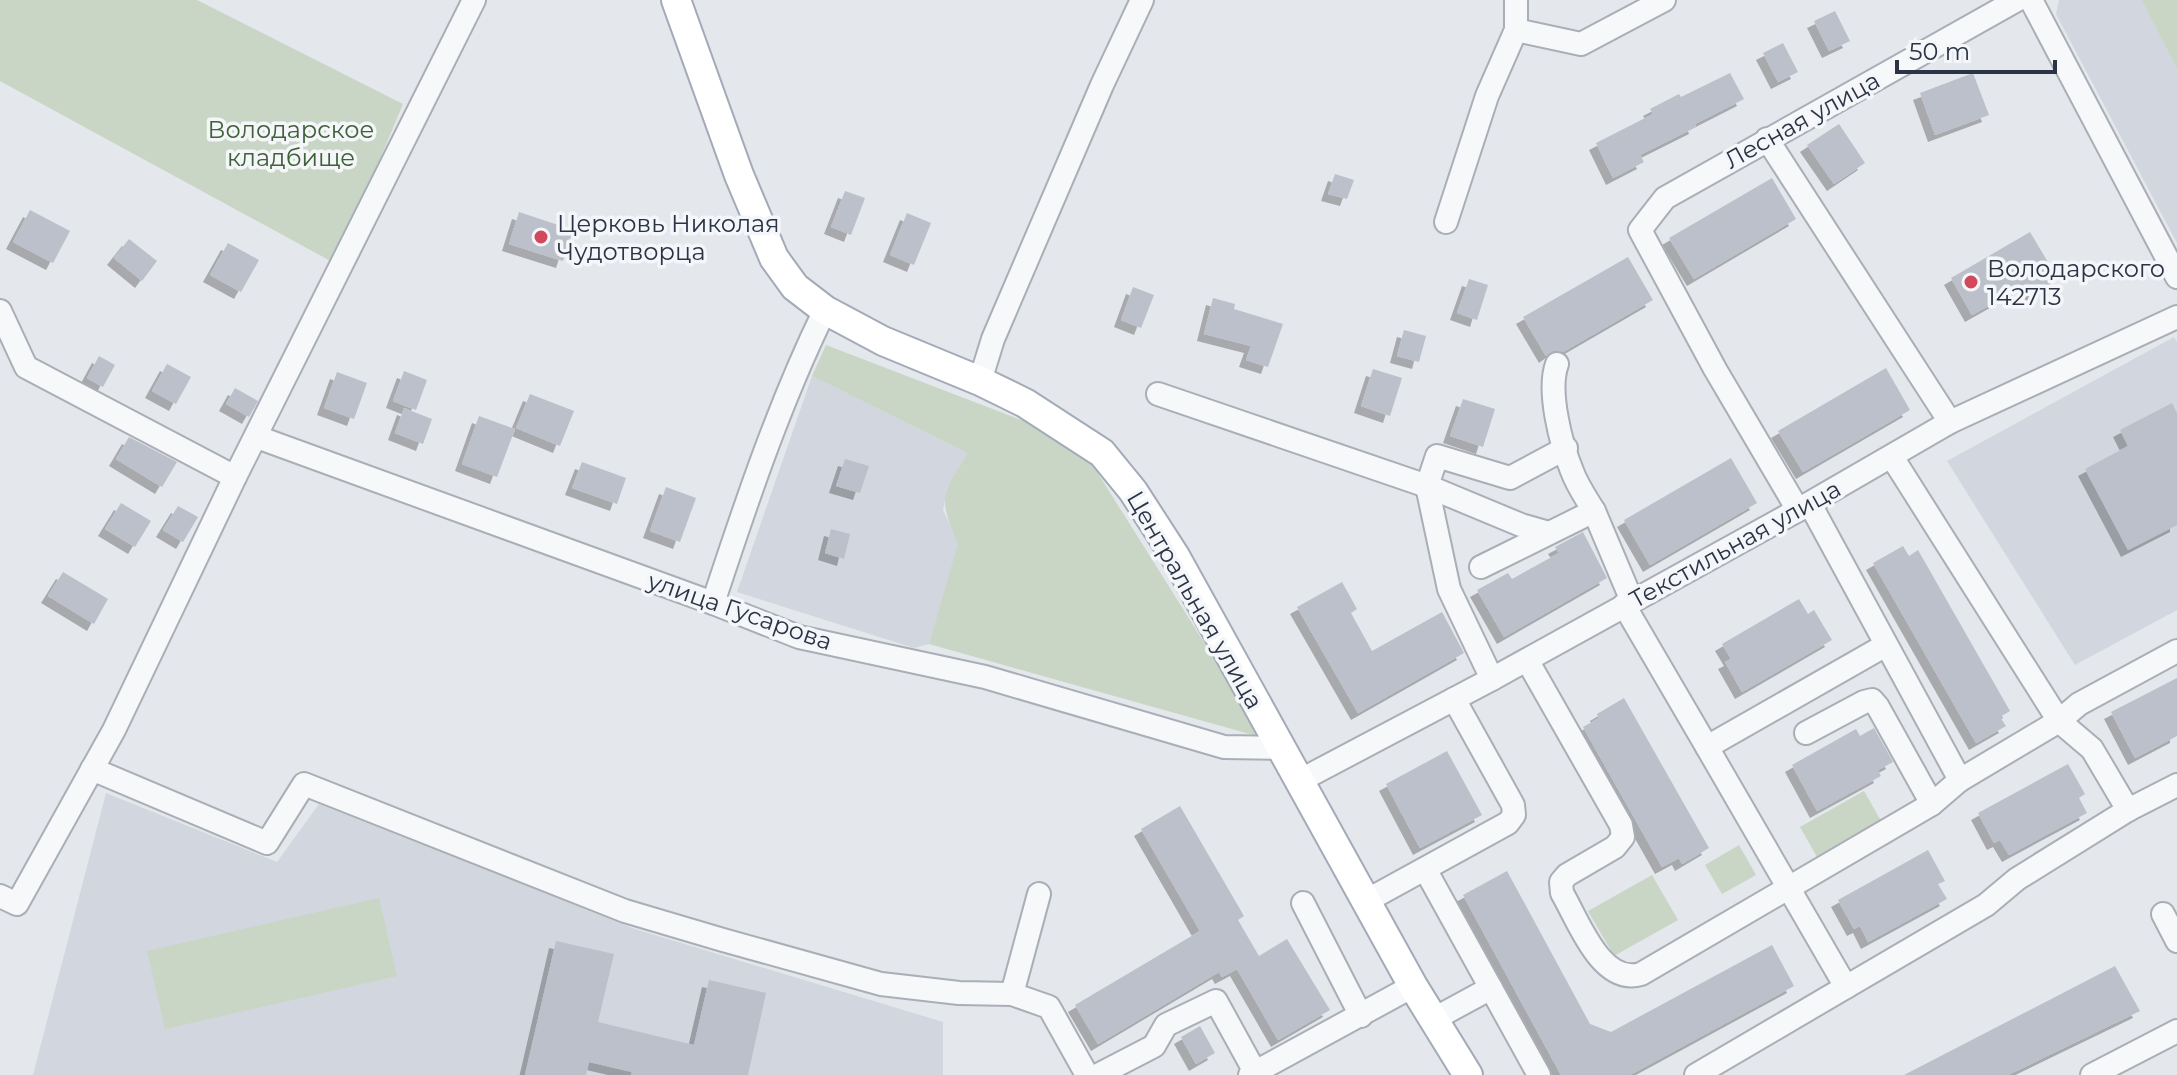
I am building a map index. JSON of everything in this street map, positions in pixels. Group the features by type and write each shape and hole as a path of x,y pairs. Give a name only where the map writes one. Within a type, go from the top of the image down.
{"main road":[{"name":"Центральная улица","path":"676,0 739,175 774,258 795,287 825,310 883,341 1025,403 1102,453 1133,491 1175,556 1413,986 1468,1075"}],"street":[{"path":"1,898 17,904 114,730 235,477 474,0"},
{"path":"980,381 993,339 1102,85 1142,0"},
{"path":"1446,222 1487,96 1516,30 1516,0"},
{"path":"1516,30 1581,44 1664,0"},
{"name":"Лесная улица","path":"1804,507 1715,369 1640,230 1665,198 2017,0"},
{"path":"2031,0 2177,277"},
{"path":"1767,139 1950,422"},
{"path":"713,603 755,476 802,357 825,310"},
{"path":"0,311 26,367 235,477"},
{"name":"Текстильная улица","path":"1299,781 1527,660 1804,507 1950,422 2177,317"},
{"path":"1557,364 1551,379 1572,472 1594,511 1628,603 1846,987"},
{"path":"1158,394 1427,486 1521,525 1549,533"},
{"name":"улица Гусарова","path":"257,437 799,637 985,677 1224,747 1281,748"},
{"path":"1492,679 1449,589 1427,486 1437,456 1510,478 1566,448"},
{"path":"1892,457 2059,721 2092,749 2128,810"},
{"path":"1804,507 1886,645 1960,780"},
{"path":"1481,567 1594,511"},
{"path":"1707,747 1886,645"},
{"path":"1527,660 1621,825 1623,837 1615,847 1567,875 1561,882 1562,893 1599,958 1610,969 1631,977 1932,804 1960,780 2059,721 2079,704 2177,651"},
{"path":"1881,712 1913,693"},
{"path":"1366,901 1508,823 1514,815 1513,805 1454,699"},
{"path":"1806,733 1872,700 1932,804"},
{"path":"92,769 267,843 304,784 625,911 881,984 959,993 1012,994 1049,1007 1087,1075"},
{"path":"1696,1075 1986,905 2017,879 2128,810 2177,785"},
{"path":"1425,869 1539,1075"},
{"path":"1012,994 1039,894"},
{"path":"1303,903 1361,1016"},
{"path":"2163,914 2177,941"},
{"path":"1098,1075 1154,1046 1166,1025 1216,1001 1253,1074 1413,986"},
{"path":"1434,1019 1491,988"},
{"path":"2092,1075 2177,1031"}],"shaded area":[{"path":"2059,0 2177,0 2177,243 2056,14"},
{"path":"2174,337 2177,342 2177,610 2075,665 1947,461"},
{"path":"812,376 969,453 947,490 943,510 959,544 929,644 914,648 737,592"},
{"path":"106,793 277,862 319,804 635,929 943,1022 943,1075 33,1075"}],"green space":[{"name":"Володарское кладбище","path":"0,0 197,0 403,104 336,264 0,81"},
{"path":"2142,0 2177,0 2177,68"},
{"path":"826,345 1029,423 1094,467 1264,738 929,644 958,544 947,516 945,497 968,453 812,376"},
{"path":"1864,791 1881,821 1817,857 1800,827"},
{"path":"1739,845 1756,875 1722,894 1705,865"},
{"path":"1652,875 1678,920 1614,956 1588,911"},
{"path":"379,898 397,976 165,1029 147,951"}],"building":[{"path":"1835,11 1850,41 1829,51 1814,21"},
{"path":"1783,43 1798,72 1778,82 1763,53"},
{"path":"1730,73 1744,99 1640,155 1644,162 1613,178 1596,143 1653,114 1650,109"},
{"path":"1973,73 1989,115 1935,135 1920,93"},
{"path":"1839,124 1865,163 1834,184 1807,145"},
{"path":"1335,174 1354,180 1347,199 1328,194"},
{"path":"1772,178 1796,219 1694,279 1669,238"},
{"path":"845,191 865,198 851,235 831,227"},
{"path":"30,210 70,231 53,263 13,242"},
{"name":"Церковь Николая Чудотворца","path":"519,212 573,230 563,261 509,244"},
{"path":"907,213 931,223 914,265 890,255"},
{"path":"2030,232 2058,279 2033,294 2027,284 1972,315 1951,278"},
{"path":"129,239 157,261 142,281 114,258"},
{"path":"228,243 259,260 241,292 210,275"},
{"path":"1628,257 1653,300 1563,352 1554,350 1546,356 1523,317"},
{"path":"1469,279 1488,285 1477,320 1457,313"},
{"path":"1133,287 1154,295 1141,328 1121,320"},
{"path":"1213,298 1235,304 1234,309 1283,324 1268,367 1246,360 1251,346 1204,334"},
{"path":"1404,330 1426,336 1419,362 1397,356"},
{"path":"99,356 115,365 103,387 87,378"},
{"path":"167,364 191,377 176,404 152,391"},
{"path":"1886,368 1910,410 1803,472 1778,431"},
{"path":"1373,369 1402,378 1390,416 1361,406"},
{"path":"404,371 427,380 416,410 393,401"},
{"path":"337,372 367,383 354,419 324,408"},
{"path":"235,388 258,401 249,417 226,404"},
{"path":"530,394 574,411 560,446 516,428"},
{"path":"1463,399 1495,409 1483,447 1450,436"},
{"path":"2172,403 2177,413 2177,525 2128,550 2085,469 2128,446 2120,430"},
{"path":"404,408 432,419 423,444 395,433"},
{"path":"479,416 515,429 497,477 462,464"},
{"path":"129,437 177,462 162,487 116,459"},
{"path":"1731,458 1757,503 1650,565 1624,520"},
{"path":"845,459 869,466 860,493 836,486"},
{"path":"582,462 626,478 617,504 572,488"},
{"path":"666,487 696,498 680,542 650,531"},
{"path":"121,503 151,521 135,547 105,529"},
{"path":"178,506 198,517 183,542 163,530"},
{"path":"831,529 850,534 844,559 825,553"},
{"path":"1583,532 1607,578 1504,637 1477,590 1508,573 1512,579 1559,553 1555,547"},
{"path":"1903,546 1909,556 1918,550 2010,711 2000,717 2006,726 1976,743 1873,563"},
{"path":"63,572 108,599 94,624 48,596"},
{"path":"1342,582 1357,609 1351,613 1372,651 1442,612 1464,653 1358,713 1297,607"},
{"path":"1799,599 1808,614 1814,610 1832,640 1742,692 1725,662 1731,659 1722,644"},
{"path":"2177,678 2177,736 2135,758 2111,712"},
{"path":"1624,698 1709,848 1682,864 1679,858 1662,867 1583,727 1599,718 1597,714"},
{"path":"1874,728 1893,762 1878,770 1881,776 1817,811 1792,765 1856,729 1860,736"},
{"path":"1447,751 1482,815 1420,848 1386,784"},
{"path":"2068,764 2085,794 2079,798 2087,813 2009,855 2000,840 1994,843 1978,813"},
{"path":"1180,806 1244,916 1238,920 1259,956 1287,939 1330,1010 1278,1040 1237,969 1222,977 1219,972 1098,1044 1075,1005 1200,931 1141,829"},
{"path":"1928,850 1945,881 1938,884 1947,899 1868,942 1860,926 1854,929 1838,900"},
{"path":"1507,871 1590,1024 1611,1032 1772,945 1794,986 1630,1075 1561,1075 1463,895"},
{"path":"556,941 614,954 598,1022 694,1045 709,980 766,993 748,1075 631,1075 632,1072 589,1062 586,1075 525,1075"},
{"path":"2115,966 2140,1011 2008,1075 1904,1075"},
{"path":"1200,1026 1215,1053 1196,1064 1181,1037"}],"place":[{"name":"Церковь Николая Чудотворца","path":"541,237"},
{"name":"Володарского 142713","path":"1971,282"}]}
